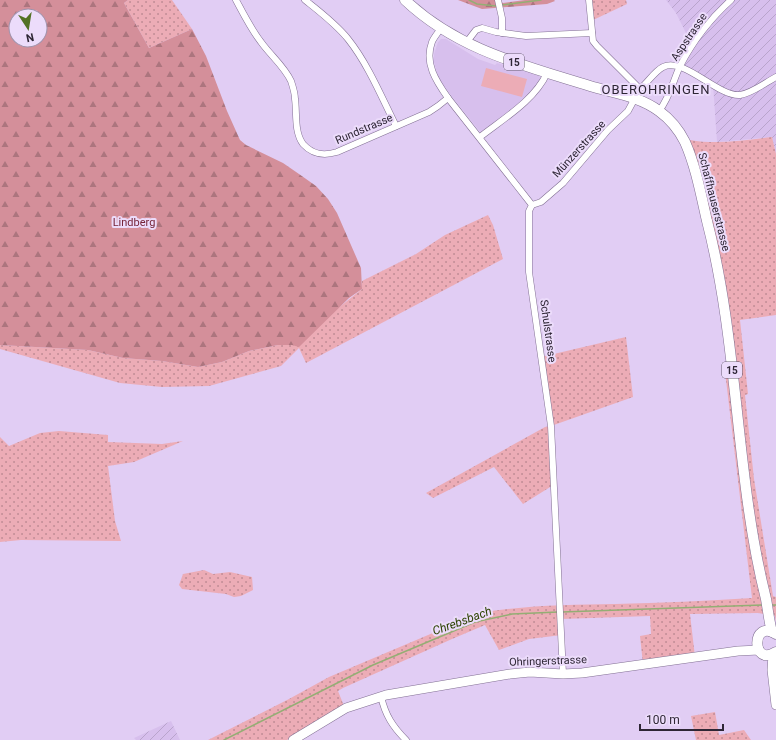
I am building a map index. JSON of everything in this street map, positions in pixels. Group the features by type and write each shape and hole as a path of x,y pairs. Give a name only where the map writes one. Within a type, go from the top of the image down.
{"main road":[{"name":"Schaffhauserstrasse","path":"405,0 422,15 441,28 466,43 489,54 547,73 635,98 648,104 659,111 675,126 687,146 718,264 726,315 752,526 764,605 771,633"},
{"name":"15","path":"766,650 759,636 771,633"},
{"name":"Ohringerstrasse","path":"293,740 342,709 381,696 517,673 530,672 563,674 592,672 738,651 766,650"},
{"path":"766,650 772,670 776,705"}],"street":[{"name":"Rundstrasse","path":"236,0 250,27 262,44 282,66 290,79 295,97 299,136 302,143 318,154 326,155 337,152 429,112 448,98"},
{"path":"305,0 348,39 360,56 396,126"},
{"path":"498,0 502,18 502,33"},
{"path":"589,0 593,41 639,88 641,88 664,66 673,65 680,67 729,93 739,95 748,92 776,77"},
{"name":"Aspstrasse","path":"659,111 667,100 680,67 704,30 716,14 731,0"},
{"path":"441,28 431,48 431,68 435,80 532,205"},
{"path":"466,43 476,30 482,28 502,33 539,36 592,33"},
{"path":"480,137 532,94 543,82 547,73"},
{"name":"Münzerstrasse","path":"532,205 541,202 563,183 628,111 635,98"},
{"name":"Schulstrasse","path":"532,205 528,211 529,272 551,426 563,674"},
{"path":"381,696 386,713 391,723 406,740"}],"shaded area":[{"path":"128,0 172,0 192,29 149,48 124,3"},
{"path":"589,0 626,0 627,4 591,21"},
{"path":"666,0 776,0 776,154 772,137 717,142 713,84 680,67 692,45 676,13"},
{"path":"441,39 446,39 478,59 495,65 497,63 539,76 541,79 521,103 481,133 438,77 434,62 434,54 438,42"},
{"path":"486,68 527,79 522,97 481,86"},
{"path":"772,137 776,154 776,315 740,320 748,394 745,395 754,479 773,596 776,597 776,622 775,616 758,613 690,614 695,657 643,664 640,636 651,634 650,616 561,619 562,635 529,639 499,650 485,625 343,688 338,691 344,706 287,740 208,740 329,677 480,613 514,608 548,606 752,598 724,363 731,361 690,157 690,140 721,142"},
{"path":"488,215 493,225 503,259 306,363 299,348 281,366 209,386 162,387 120,383 0,349 0,345 88,350 123,358 162,361 198,367 222,362 249,351 278,345 292,345 362,289 362,281 416,254 445,235"},
{"path":"626,337 633,397 551,426 541,357"},
{"path":"551,426 555,484 523,504 494,467 433,498 426,493 545,427"},
{"path":"59,431 108,435 108,442 162,444 183,441 134,462 108,466 115,521 121,541 21,540 0,542 0,437 9,446 40,433"},
{"path":"204,570 213,574 230,572 252,577 253,590 241,596 234,597 226,594 182,589 179,585 183,574"},
{"path":"715,712 719,735 744,730 751,740 696,740 691,716"},
{"path":"171,721 180,740 136,740 134,738"}],"green space":[{"name":"Lindberg","path":"0,0 128,0 124,3 149,48 192,29 206,56 240,140 246,145 283,163 316,186 328,199 337,213 361,268 362,289 349,298 299,347 292,345 278,345 249,351 222,362 198,367 162,361 123,358 88,350 0,345"},
{"path":"458,0 499,0 503,3 525,0 555,1 547,4 482,9"}],"waterway":[{"path":"469,0 477,4 496,6"},
{"path":"502,5 541,0"},
{"name":"Chrebsbach","path":"562,612 762,605"},
{"name":"Chrebsbach","path":"770,605 776,605"},
{"name":"Chrebsbach","path":"224,740 373,665 475,622 512,614 558,612"}],"district":[{"name":"OBEROHRINGEN","path":"656,89"}]}
